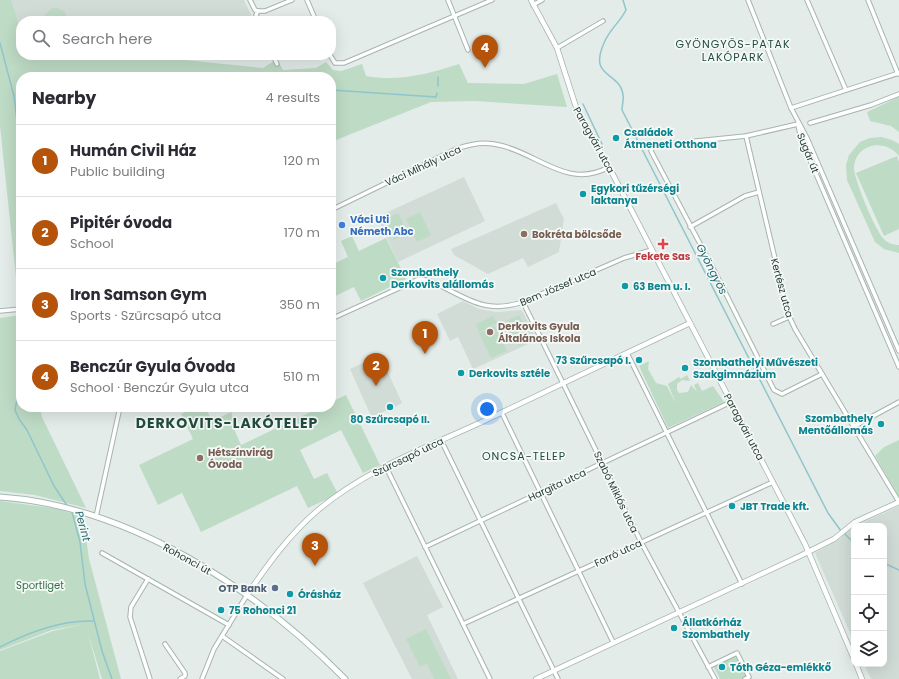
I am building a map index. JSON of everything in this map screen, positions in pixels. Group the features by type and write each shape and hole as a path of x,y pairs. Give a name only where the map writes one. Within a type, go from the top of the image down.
{"main road":[{"name":"Rohonci út","path":"0,498 34,501 54,505 96,518 167,548 247,595 302,638 345,679"}],"street":[{"path":"250,0 258,11"},
{"path":"258,11 265,11 292,0"},
{"path":"307,0 314,16"},
{"path":"448,0 468,50"},
{"path":"332,60 334,63 338,64 492,0"},
{"path":"532,2 542,0"},
{"path":"748,0 798,124 746,136 657,145 652,148 652,154 715,272 774,390 782,394 822,374"},
{"path":"807,0 846,90"},
{"path":"791,108 899,74 868,0"},
{"name":"Paragvári utca","path":"532,2 556,48 576,107 610,167 773,482 808,552 851,652"},
{"path":"256,16 258,11"},
{"path":"556,48 603,22"},
{"path":"275,60 277,64"},
{"path":"810,123 871,105 899,94"},
{"name":"Sugár út","path":"798,124 807,138 899,351"},
{"name":"Sugár út","path":"798,124 802,139 899,367"},
{"name":"Kertész utca","path":"746,136 789,317 853,427 899,502"},
{"name":"Váci Mihály utca","path":"336,208 456,149 471,144 487,143 499,145 548,167 575,175 593,174 610,167"},
{"path":"690,227 745,196 759,192"},
{"name":"Bem József utca","path":"336,317 419,279 430,281 472,302 488,307 501,307 523,302 624,258 652,250"},
{"name":"Szabó Miklós utca","path":"523,302 641,542 713,678"},
{"path":"0,311 16,309"},
{"path":"773,324 789,317"},
{"name":"Szűrcsapó utca","path":"202,679 208,661 222,636 247,595 277,552 311,516 346,490 386,467 441,440 690,324"},
{"path":"894,340 899,338"},
{"path":"627,353 742,584"},
{"name":"Hargita utca","path":"425,547 731,402"},
{"path":"853,427 899,402"},
{"path":"96,518 119,412"},
{"path":"502,412 613,642"},
{"path":"441,440 558,679"},
{"path":"386,467 490,679"},
{"name":"Forró utca","path":"463,624 773,482"},
{"path":"536,679 808,552 839,535 847,528 899,502"},
{"path":"102,553 229,625"},
{"path":"148,579 131,608 130,617 150,679"},
{"path":"222,636 283,679"},
{"path":"165,644 185,673 185,676 180,679"},
{"path":"708,667 737,653 749,677 745,679"},
{"path":"857,667 862,679"}],"shaded area":[{"path":"11,0 244,0 252,16 16,16"},
{"path":"464,177 485,221 398,262 377,217"},
{"name":"Bokréta bölcsőde","path":"556,203 564,219 559,252 528,267 523,258 488,274 454,255 451,249"},
{"name":"Derkovits Gyula Általános Iskola","path":"463,301 479,309 496,312 521,310 537,340 473,369 458,337 450,341 437,314"},
{"path":"380,355 402,403 393,408 390,404 387,405 389,409 372,418 350,369"},
{"path":"899,506 899,679 871,679 865,667 887,667 887,523 862,523"},
{"path":"851,529 851,635 815,553 840,539"},
{"path":"417,556 443,607 427,615 458,679 412,679 363,583"}],"green space":[{"path":"0,0 11,0 16,14 16,60 185,60 263,68 278,60 283,70 316,68 326,62 333,70 341,71 362,64 366,76 378,78 425,74 459,64 468,83 524,84 557,74 567,107 475,101 431,102 336,140 336,72 16,72 16,277 0,126"},
{"path":"52,8 57,8 65,12 66,16 44,16"},
{"path":"899,97 899,132 891,126 870,121 867,112"},
{"path":"881,137 899,144 899,156 887,147 880,145 872,146 866,148 860,153 856,159 854,167 857,181 865,203 879,233 888,242 899,245 899,253 884,249 875,242 847,180 846,165 849,155 860,142 870,138"},
{"path":"897,156 899,162 899,229 884,236 856,173"},
{"path":"420,212 431,235 417,242 406,219"},
{"path":"398,213 408,233 394,240 384,220"},
{"path":"352,236 359,251 386,238 406,279 361,301 354,287 336,296 336,263 348,257 341,241"},
{"path":"519,315 531,340 518,346 506,321"},
{"path":"16,316 16,412 41,412 42,417 86,508 35,495 0,491 0,318"},
{"path":"493,316 497,323 479,332 476,324"},
{"path":"495,326 507,351 491,358 479,333"},
{"path":"649,361 648,369 656,383 667,386 676,404 668,384 679,377 681,379 687,375 690,381 682,380 677,384 677,390 679,393 688,392 691,385 697,392 694,385 698,383 702,391 713,386 724,402 668,428 639,366"},
{"path":"346,395 380,465 363,473 341,430 300,450 314,479 327,473 338,494 308,508 297,486 201,532 182,493 158,505 139,465 193,439 181,414 186,412 208,412 212,421 231,412 237,427 234,429 241,445 310,412 336,412 336,400"},
{"path":"899,440 899,497 875,456 884,447"},
{"name":"Sportliget","path":"0,501 52,508 83,516 89,559 121,679 102,679 88,633 100,679 0,679 0,651 53,631 86,624 52,630 0,650"},
{"path":"426,629 451,679 434,679 427,664 436,659 420,667 406,639"},
{"path":"737,653 748,676 743,679 720,679 713,665"}],"waterway":[{"name":"Gyöngyös","path":"623,0 626,10 606,38 600,55 602,69 621,87 623,97 622,110 828,513 841,531"},
{"name":"Perint","path":"0,43 14,96 16,113"},
{"path":"438,77 438,86"},
{"path":"336,90 436,97 437,93"},
{"path":"583,104 602,144"},
{"name":"Perint","path":"16,404 15,410 19,419 27,430 54,486 68,507"},
{"name":"Perint","path":"72,512 80,542 85,584 102,651 112,679"},
{"name":"Gyöngyös","path":"844,533 851,540"},
{"name":"Gyöngyös","path":"887,564 899,570"},
{"path":"0,647 45,628 81,621 93,621"}],"place":[{"name":"Benczúr Gyula Óvoda","path":"485,68"},
{"name":"Családok Átmeneti Otthona","path":"616,138"},
{"name":"Egykori tűzérségi laktanya","path":"583,194"},
{"name":"Váci Uti Németh Abc","path":"342,225"},
{"name":"Bokréta bölcsőde","path":"524,234"},
{"name":"Fekete Sas","path":"663,244"},
{"name":"Szombathely Derkovits alállomás","path":"383,278"},
{"name":"63 Bem u. I.","path":"625,286"},
{"name":"Derkovits Gyula Általános Iskola","path":"490,332"},
{"name":"Humán Civil Ház","path":"425,354"},
{"name":"73 Szűrcsapó I.","path":"639,360"},
{"name":"Szombathelyi Művészeti Szakgimnázium","path":"685,368"},
{"name":"Derkovits sztéle","path":"461,373"},
{"name":"Pipitér óvoda","path":"376,386"},
{"name":"80 Szűrcsapó II.","path":"390,407"},
{"name":"Szombathely Mentőállomás","path":"881,424"},
{"name":"Hétszínvirág Óvoda","path":"200,458"},
{"name":"JBT Trade kft.","path":"732,506"},
{"name":"Iron Samson Gym","path":"315,566"},
{"name":"OTP Bank","path":"275,588"},
{"name":"Órásház","path":"290,594"},
{"name":"75 Rohonci 21","path":"221,610"},
{"name":"Állatkórház Szombathely","path":"674,628"},
{"name":"Tóth Géza-emlékkő","path":"722,667"}],"district":[{"name":"GYÖNGYÖS-PATAK LAKÓPARK","path":"733,50"},
{"name":"DERKOVITS-LAKÓTELEP","path":"227,423"},
{"name":"ONCSA-TELEP","path":"524,456"}]}
